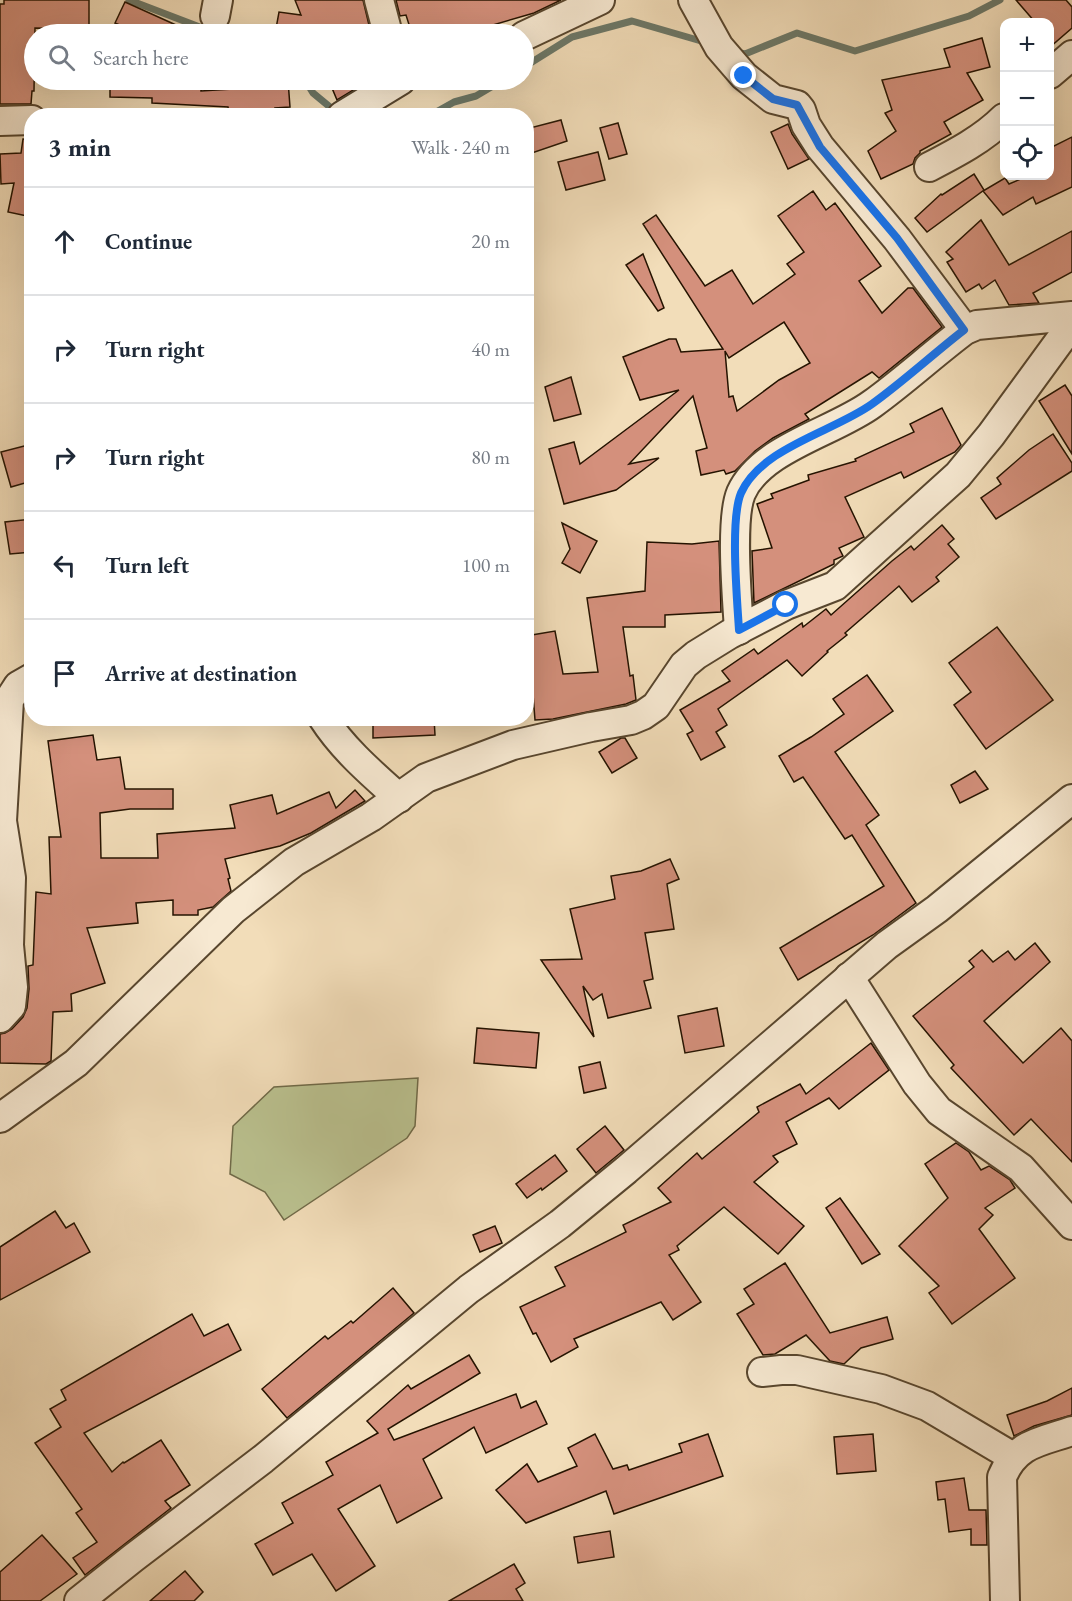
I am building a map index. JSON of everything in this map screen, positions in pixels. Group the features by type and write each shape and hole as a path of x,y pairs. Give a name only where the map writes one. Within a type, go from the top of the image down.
{"street":[{"path":"379,0 385,24"},
{"path":"534,31 600,0"},
{"path":"693,0 719,47 744,76 773,99 797,105 820,147 897,238 964,330"},
{"path":"1052,72 1072,55"},
{"path":"355,108 385,90"},
{"path":"0,121 24,120"},
{"path":"929,167 966,148 1000,122"},
{"path":"739,630 736,519 739,500 748,483 763,466 781,452 872,404 964,330 977,325 1072,316"},
{"path":"0,1118 76,1063 233,910 294,862 371,817 426,778 513,745 631,720 643,715 656,706 684,665 696,655 786,605 835,586 950,482 991,435 1072,324"},
{"path":"0,1018 11,1006 13,987 9,945 11,878 1,821 9,700 18,686 24,683"},
{"path":"328,726 361,764 399,798"},
{"path":"79,1601 263,1459 470,1289 560,1224 887,945 937,909 1072,799"},
{"path":"849,977 916,1084 939,1111 1021,1168 1072,1225"},
{"path":"762,1372 797,1370 881,1389 927,1406 1013,1457"},
{"path":"1005,1601 1002,1477 1013,1457 1030,1445 1072,1431"}],"green space":[{"path":"418,1078 415,1126 407,1138 284,1220 265,1192 230,1174 233,1126 274,1087"}],"building":[{"path":"4,0 89,0 89,24 24,24 24,90 34,90 31,104 0,104 0,4 4,4"},
{"path":"295,0 363,0 369,24 277,24 279,12 301,15"},
{"path":"396,0 561,0 534,13 496,24 409,24 406,15 400,16"},
{"path":"1016,0 1066,0 1072,7 1072,28 1054,44 1054,18 1032,18"},
{"path":"125,2 174,24 117,24 115,23"},
{"path":"982,38 990,67 967,73 983,100 944,122 951,134 920,151 913,164 881,179 868,151 896,131 885,113 892,110 882,80 950,67 944,49"},
{"path":"110,90 289,90 290,107 228,108 152,103 152,98 110,97"},
{"path":"333,90 354,90 337,100"},
{"path":"561,120 567,141 534,152 534,127"},
{"path":"618,123 627,154 609,159 600,128"},
{"path":"788,124 809,159 788,169 771,132"},
{"path":"1072,137 1072,187 1036,204 1033,197 1003,215 983,191 1002,180 1006,180 1009,184 1018,180 1054,180 1054,146"},
{"path":"24,139 24,215 8,212 14,183 1,184 0,154 21,153"},
{"path":"598,152 605,180 566,190 558,162"},
{"path":"974,174 984,190 927,232 915,218 941,194"},
{"path":"813,191 826,210 835,203 881,266 859,281 882,313 908,288 913,288 942,327 879,378 872,372 805,414 809,419 773,438 755,451 735,471 726,474 724,470 701,475 696,451 707,448 693,396 629,464 659,458 616,490 564,504 549,449 574,442 580,464 679,390 640,400 623,357 669,339 676,339 681,352 723,349 643,224 656,215 705,286 732,270 753,304 795,274 787,264 804,252 778,216","holes":["784,322 810,363 779,380 737,411 733,396 729,397 725,351 729,358"]},
{"path":"981,220 1009,265 1072,231 1072,272 1033,293 1039,303 1009,305 995,280 982,289 979,284 966,292 947,262 953,259 946,252"},
{"path":"643,254 664,308 658,311 626,265"},
{"path":"571,377 581,414 554,421 545,387"},
{"path":"1065,385 1072,396 1072,454 1039,401"},
{"path":"942,408 961,445 955,452 904,478 901,472 845,497 864,537 839,548 843,556 834,560 834,564 754,603 752,551 772,548 757,504 773,498 771,494 809,480 808,475 856,461 855,459 914,432 910,424"},
{"path":"1053,434 1072,463 1072,471 996,519 981,498 1001,484 997,478 1029,450"},
{"path":"24,446 24,483 11,487 1,452"},
{"path":"24,520 24,553 10,554 5,522"},
{"path":"562,523 597,541 580,573 562,563 570,549"},
{"path":"942,525 954,539 948,544 959,557 936,577 939,581 912,602 899,586 845,633 847,635 802,676 787,660 718,709 727,725 716,732 725,747 701,760 687,734 693,731 680,710 730,681 722,671 754,649 758,654 802,623 803,627 826,609 831,615 892,561 911,546 914,550"},
{"path":"719,541 721,612 665,615 665,627 623,627 636,700 553,719 535,720 534,635 555,631 563,674 598,672 587,598 645,591 647,542 692,544"},
{"path":"997,627 1053,700 986,749 954,705 971,692 949,663"},
{"path":"867,675 893,711 835,752 879,815 866,825 916,903 873,935 798,980 780,948 884,886 852,835 845,839 803,777 794,782 779,756 844,714 833,699"},
{"path":"373,726 434,726 435,735 373,738"},
{"path":"93,735 97,760 120,757 125,789 173,789 173,809 130,809 100,813 101,858 158,858 157,834 235,828 230,805 272,795 277,814 329,792 336,808 355,790 365,801 311,833 280,846 225,859 231,891 213,907 198,910 198,915 173,915 173,900 136,903 138,923 87,928 105,983 71,994 72,1011 53,1012 51,1061 46,1064 0,1063 0,1034 12,1029 23,1017 27,1008 28,966 33,965 36,892 51,894 49,837 61,837 48,741"},
{"path":"621,738 625,738 637,758 612,773 599,752"},
{"path":"975,771 988,789 960,803 951,785"},
{"path":"670,859 679,879 667,884 674,929 645,933 653,979 644,981 651,1008 608,1018 602,994 593,1000 583,986 594,1037 541,960 582,959 570,909 615,899 611,876 641,871"},
{"path":"1035,943 1050,962 984,1021 1023,1063 1061,1028 1072,1041 1072,1162 1031,1119 1014,1135 951,1068 954,1065 913,1016 974,967 969,961 982,950 993,962 1008,951 1015,960"},
{"path":"717,1008 724,1046 685,1053 678,1016"},
{"path":"477,1028 539,1033 536,1068 474,1063"},
{"path":"871,1043 889,1070 839,1109 829,1098 786,1122 797,1144 773,1156 778,1162 754,1182 804,1226 778,1254 724,1207 677,1246 679,1250 669,1255 701,1302 673,1320 661,1302 574,1339 578,1347 551,1362 536,1333 533,1334 520,1307 565,1286 555,1267 626,1232 623,1225 671,1202 658,1188 697,1153 702,1159 759,1112 757,1107 800,1084 806,1094"},
{"path":"600,1062 606,1088 584,1093 579,1067"},
{"path":"605,1126 624,1150 596,1173 577,1149"},
{"path":"956,1143 969,1152 981,1170 989,1166 1010,1180 1015,1188 985,1208 993,1215 979,1229 1015,1278 952,1324 929,1293 939,1286 899,1246 948,1198 925,1164"},
{"path":"555,1155 567,1171 527,1198 516,1184"},
{"path":"840,1198 880,1254 862,1264 826,1208"},
{"path":"55,1211 66,1228 74,1223 90,1252 0,1300 0,1247"},
{"path":"495,1226 502,1243 480,1252 473,1235"},
{"path":"785,1263 830,1333 887,1317 893,1339 861,1348 844,1364 830,1361 806,1335 775,1354 763,1355 737,1314 754,1304 744,1289"},
{"path":"393,1288 414,1313 287,1418 262,1389 325,1336 328,1339 351,1321 353,1323"},
{"path":"192,1314 204,1336 228,1324 241,1350 84,1433 112,1472 123,1462 161,1440 190,1485 165,1501 171,1508 85,1575 73,1558 97,1542 76,1513 82,1509 35,1443 61,1427 50,1409 66,1400 61,1390"},
{"path":"469,1355 480,1373 388,1429 394,1440 516,1394 521,1408 536,1401 547,1424 486,1453 474,1427 423,1459 442,1498 397,1523 380,1485 338,1509 375,1566 336,1591 312,1554 273,1575 255,1544 293,1523 282,1503 333,1475 326,1462 378,1433 367,1421 408,1385 411,1389"},
{"path":"1072,1388 1072,1415 1034,1426 1014,1436 1007,1415 1047,1401"},
{"path":"595,1434 613,1469 627,1465 629,1470 682,1452 679,1444 708,1434 723,1476 614,1514 606,1491 526,1523 496,1490 527,1464 538,1482 577,1466 568,1448"},
{"path":"873,1434 876,1471 837,1474 834,1437"},
{"path":"964,1478 969,1510 986,1510 987,1545 971,1545 971,1529 949,1532 945,1499 938,1500 936,1482"},
{"path":"610,1531 614,1557 578,1563 574,1537"},
{"path":"42,1535 77,1574 40,1601 0,1601 0,1572"},
{"path":"514,1564 525,1583 516,1589 523,1601 449,1601"},
{"path":"185,1571 203,1592 194,1601 150,1601"}],"waterway":[{"path":"129,0 192,24"},
{"path":"736,52 745,54 797,33 855,51 969,16 1000,0"},
{"path":"534,61 572,37 632,21 708,43"},
{"path":"311,90 331,108"},
{"path":"443,108 486,90"}],"route":[{"path":"744,76 773,99 797,105 820,147 897,238 964,330 872,404 781,452 763,466 742,492 736,519 739,630 786,605"}]}
